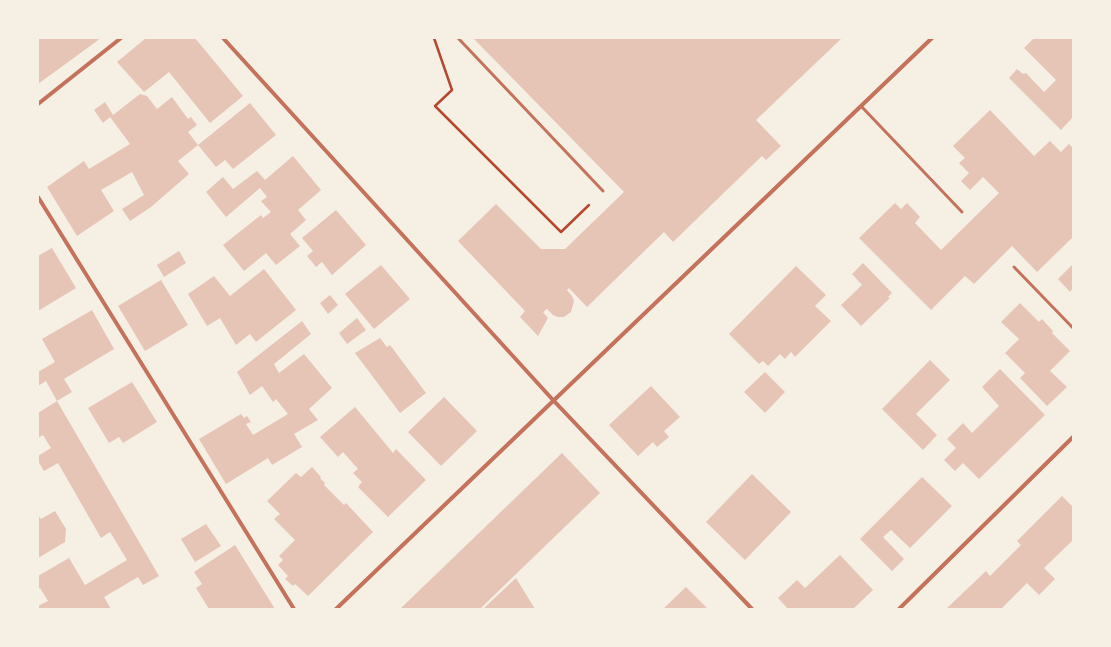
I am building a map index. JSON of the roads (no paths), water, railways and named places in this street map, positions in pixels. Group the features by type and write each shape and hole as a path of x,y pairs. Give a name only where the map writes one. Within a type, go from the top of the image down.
{"street":[{"path":"38,104 121,38"},
{"path":"223,38 553,400 752,609"},
{"path":"336,609 932,38"},
{"path":"38,197 294,609"},
{"path":"899,609 1073,437"}],"lane":[{"path":"458,38 604,191"},
{"path":"861,106 962,212"},
{"path":"1014,267 1073,328"}]}
